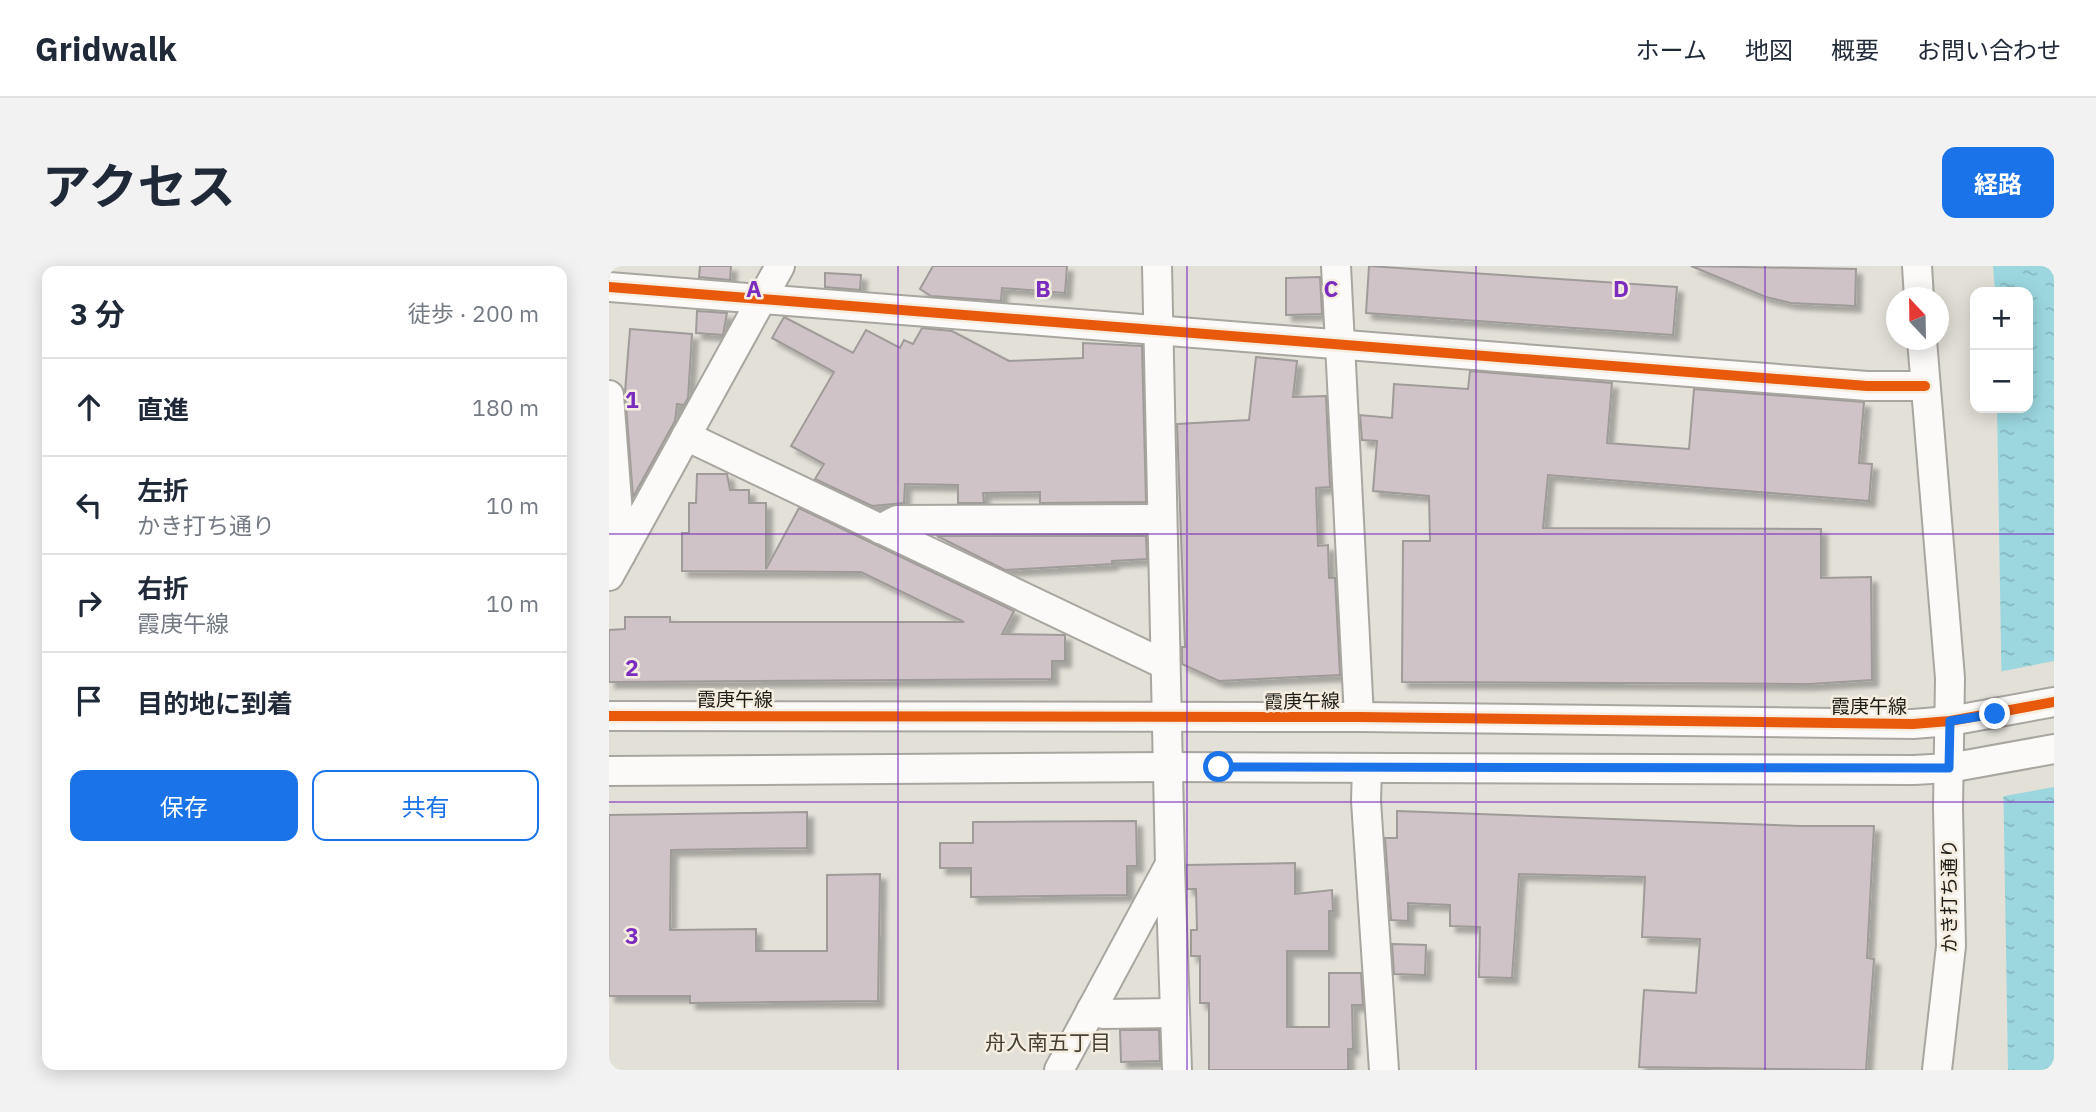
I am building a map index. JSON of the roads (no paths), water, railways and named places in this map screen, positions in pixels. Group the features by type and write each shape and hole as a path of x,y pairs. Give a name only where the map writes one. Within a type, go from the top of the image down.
{"street":[{"path":"615,565 780,266"},
{"path":"1157,266 1164,664 1177,1070"},
{"path":"1336,266 1359,718"},
{"path":"1917,266 1918,287"},
{"path":"609,287 1867,386 1925,386"},
{"name":"かき打ち通り","path":"1923,350 1947,638 1950,721 1951,946 1937,1070"},
{"path":"609,395 615,565"},
{"path":"686,436 1164,664"},
{"path":"880,529 897,520 1162,519"},
{"name":"霞庚午線","path":"609,716 1359,718 1913,724 1995,714 2054,702"},
{"path":"609,771 1169,767 1949,768 2054,749"},
{"path":"1367,768 1366,802 1384,1070"},
{"path":"1059,1070 1170,864"},
{"path":"1091,1010 1103,1014 1175,1013"}],"water":[{"path":"1993,266 2054,266 2054,1070 2008,1070 1997,413 2033,413 2033,287 1995,287"}],"district":[{"name":"舟入南五丁目","path":"1048,1042"}]}
